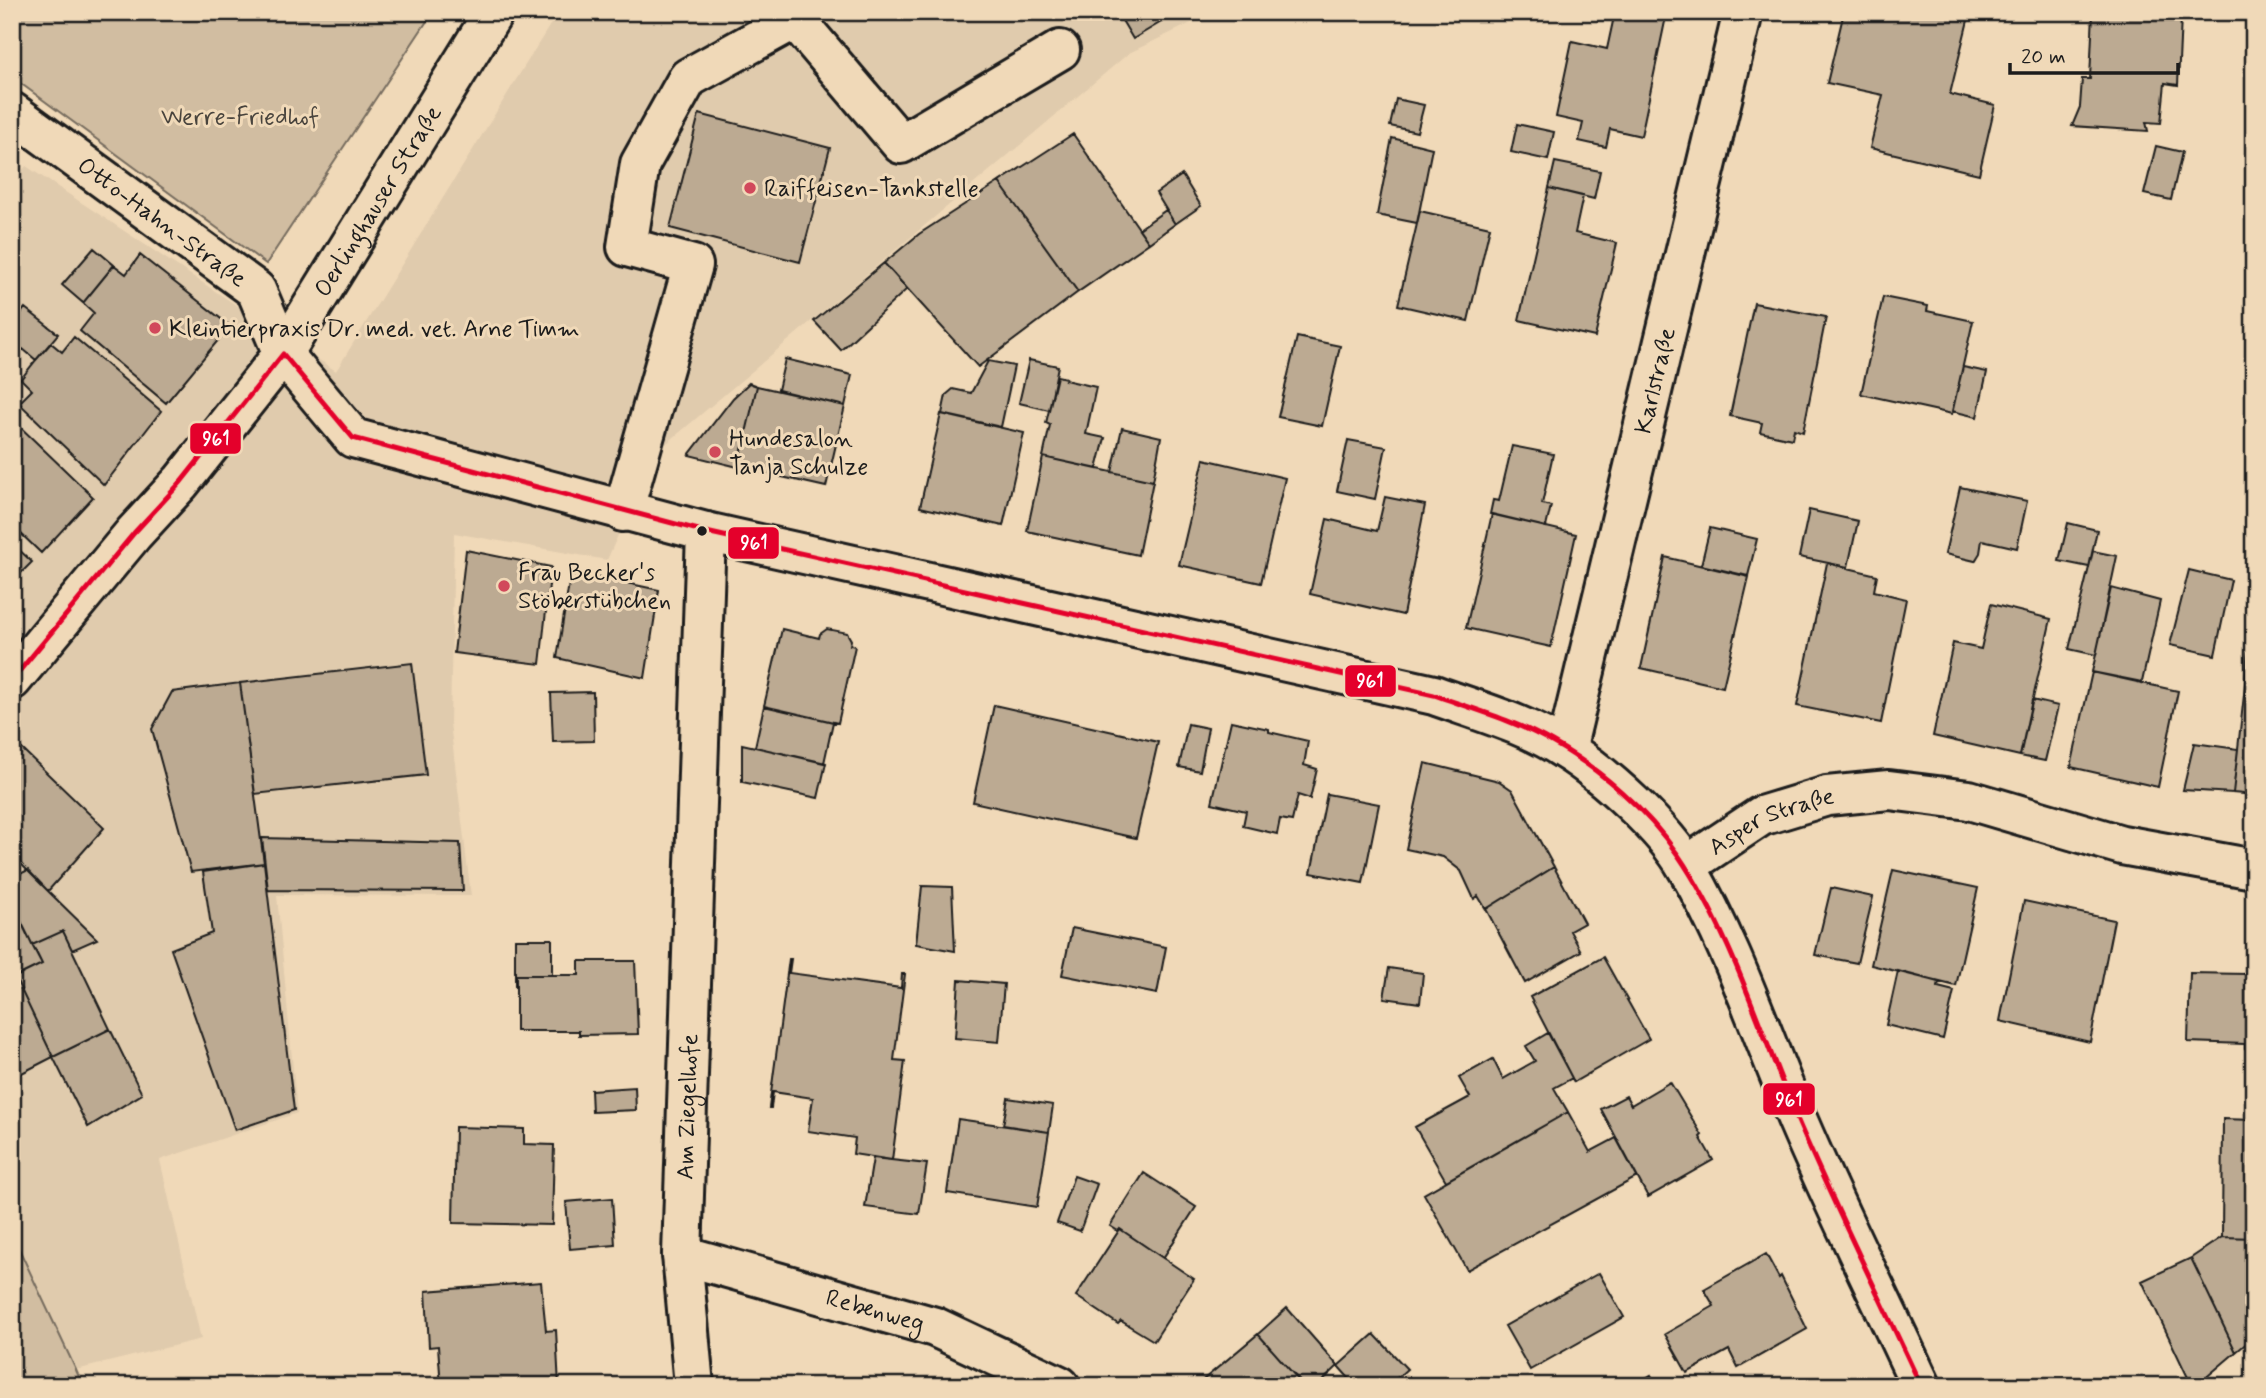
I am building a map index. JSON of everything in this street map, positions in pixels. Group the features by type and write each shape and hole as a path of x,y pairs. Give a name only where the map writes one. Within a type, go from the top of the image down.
{"street":[{"name":"Oerlinghauser Straße","path":"13,679 134,533 181,482 283,354 494,12"},
{"name":"Karlstraße","path":"1566,750 1743,12"},
{"path":"623,512 693,265 627,247 640,164 688,78 796,14 901,144 1060,50"},
{"name":"Otto-Hahn-Straße","path":"12,112 256,290 283,354"},
{"name":"Asper Straße","path":"283,354 353,438 706,532 1434,695 1518,725 1566,750 1617,789 1660,833 1686,866 1761,816 1827,796 1889,790 1969,800 2122,845 2254,869"},
{"name":"Am Ziegelhofe","path":"694,1386 682,1255 706,532"},
{"path":"1686,866 1730,954 1799,1122 1920,1386"},
{"name":"Rebenweg","path":"682,1255 935,1327 1060,1386"}],"shaded area":[{"path":"558,12 1214,12 1129,53 654,454 607,560 454,533 450,723 471,896 277,895 297,1113 160,1160 201,1339 76,1370 12,1234 12,183 26,166 336,371"}],"green space":[{"name":"Werre-Friedhof","path":"12,12 433,12 266,264 12,77"},
{"path":"12,1234 76,1370 83,1386 12,1386"}],"building":[{"path":"1117,12 1178,12 1133,39"},
{"path":"1615,12 1667,12 1641,136 1610,129 1606,147 1579,141 1583,123 1556,117 1572,41 1607,49"},
{"path":"1844,12 1970,12 1950,94 1995,105 1979,174 1870,148 1883,95 1827,83"},
{"path":"2093,12 2181,16 2178,85 2165,83 2161,123 2146,122 2148,131 2072,126 2080,107 2082,79 2090,79"},
{"path":"1396,99 1424,105 1417,132 1390,126"},
{"name":"Raiffeisen-Tankstelle","path":"699,114 830,148 800,262 670,228"},
{"path":"1517,124 1554,132 1548,160 1511,152"},
{"path":"1073,134 1149,243 1078,292 999,182"},
{"path":"1392,138 1432,148 1417,223 1377,215"},
{"path":"2156,146 2182,152 2171,200 2144,194"},
{"path":"1555,162 1600,171 1594,199 1549,188"},
{"path":"1182,175 1201,206 1175,224 1156,193"},
{"path":"999,182 1078,292 978,367 884,263 919,234"},
{"path":"1549,188 1583,196 1575,233 1617,243 1595,337 1519,320"},
{"path":"1166,210 1175,224 1149,243 1139,229"},
{"path":"1420,211 1490,227 1468,321 1398,305"},
{"path":"94,248 114,265 83,303 62,285"},
{"name":"Kleintierpraxis Dr. med. vet. Arne Timm","path":"140,255 230,326 166,403 80,331 94,313 83,303 114,265 126,274"},
{"path":"884,263 907,289 841,350 814,321"},
{"path":"1883,297 1928,306 1927,311 1973,321 1952,414 1861,394"},
{"path":"1754,303 1826,317 1803,432 1794,429 1792,439 1760,432 1762,423 1730,416"},
{"path":"25,308 58,334 36,360 23,349 18,354 12,349 12,324"},
{"path":"74,337 161,411 104,485 19,403 32,390 21,379 36,360 51,343 62,352"},
{"path":"1297,337 1340,346 1322,426 1278,417"},
{"path":"785,359 852,375 845,406 778,390"},
{"path":"1029,360 1058,366 1049,410 1019,403"},
{"path":"988,361 1014,366 1001,427 942,414 946,395 953,389 971,393"},
{"path":"1963,367 1987,372 1977,417 1952,411"},
{"path":"1057,376 1096,387 1086,434 1105,438 1097,469 1043,457 1050,425 1046,423"},
{"path":"749,383 757,386 738,467 689,455 733,398"},
{"path":"757,386 845,406 826,487 738,467"},
{"path":"941,414 1024,433 1003,526 920,507"},
{"path":"14,421 93,497 41,553 12,525 12,486 15,483 12,480"},
{"path":"1122,428 1161,437 1153,481 1112,472"},
{"path":"1348,440 1386,447 1375,499 1337,491"},
{"path":"1512,446 1553,454 1542,504 1551,506 1546,527 1490,514 1493,500 1499,501"},
{"path":"1043,457 1153,481 1138,555 1027,531"},
{"path":"1204,459 1285,478 1261,583 1179,565"},
{"path":"1960,487 2027,501 2017,548 1982,540 1980,553 1975,561 1945,554"},
{"path":"1385,497 1425,505 1403,615 1310,594 1327,519 1377,531"},
{"path":"1809,510 1858,521 1848,567 1799,557"},
{"path":"1492,514 1576,534 1551,647 1466,628"},
{"path":"2068,523 2097,530 2089,567 2059,561"},
{"path":"1710,528 1757,539 1748,576 1701,565"},
{"path":"12,543 32,562 12,582"},
{"path":"466,550 551,567 540,664 454,653"},
{"path":"2093,551 2117,556 2096,655 2069,649"},
{"path":"1665,557 1749,577 1723,687 1641,668"},
{"path":"1827,563 1877,575 1874,591 1906,599 1881,723 1797,706"},
{"path":"2189,570 2231,580 2215,655 2170,645"},
{"path":"571,571 659,590 645,678 557,658"},
{"path":"2111,588 2160,601 2142,682 2092,672"},
{"path":"1991,604 2051,619 2020,756 1933,736 1953,643 1981,649"},
{"path":"782,629 819,638 827,629 847,633 851,640 850,645 855,646 838,723 764,706"},
{"path":"2248,647 2254,647 2254,696 2244,695"},
{"path":"412,663 426,775 255,794 240,683"},
{"path":"2092,672 2178,691 2158,787 2071,767"},
{"path":"240,683 264,863 191,872 152,729 172,692"},
{"path":"593,692 594,741 553,742 551,693"},
{"path":"2244,695 2254,696 2254,795 2233,793"},
{"path":"2032,700 2058,706 2045,761 2020,756"},
{"path":"994,705 1158,742 1136,838 973,802"},
{"path":"764,706 833,722 824,763 755,747"},
{"path":"1231,721 1308,741 1304,765 1317,769 1310,799 1298,795 1292,821 1280,819 1277,834 1243,826 1246,811 1212,803"},
{"path":"1188,724 1208,728 1200,771 1179,767"},
{"path":"2194,743 2238,749 2233,793 2183,790"},
{"path":"742,744 826,763 818,798 742,782"},
{"path":"21,748 104,828 48,891 12,855 12,757"},
{"path":"1425,763 1499,781 1512,790 1554,867 1486,909 1478,896 1474,899 1461,871 1443,857 1406,849"},
{"path":"1327,794 1379,804 1363,883 1311,873"},
{"path":"262,838 460,843 463,891 268,890"},
{"path":"264,863 294,1110 235,1130 171,949 212,933 203,872"},
{"path":"1554,867 1584,923 1570,931 1581,951 1525,983 1486,909"},
{"path":"28,870 97,939 72,950 63,931 32,945 12,903 12,878"},
{"path":"1893,870 1978,888 1956,986 1871,965"},
{"path":"922,886 952,887 955,951 916,944"},
{"path":"1831,888 1873,897 1857,963 1815,955"},
{"path":"2024,901 2114,920 2090,1042 2000,1021"},
{"path":"12,903 42,964 12,979"},
{"path":"1072,928 1166,947 1157,994 1062,975"},
{"path":"63,931 110,1029 53,1057 15,977 42,964 32,945"},
{"path":"515,939 552,939 552,975 516,975 515,987"},
{"path":"1603,957 1649,1039 1574,1082 1530,997"},
{"path":"789,959 789,973 901,988 902,974 905,974 894,1060 905,1061 892,1160 853,1154 855,1138 808,1131 813,1098 773,1092 769,1108"},
{"path":"579,961 635,961 638,1034 579,1035 579,1031 516,1031 516,975 579,975"},
{"path":"1389,968 1423,973 1420,1003 1384,998"},
{"path":"1898,971 1939,982 1938,987 1954,991 1943,1039 1886,1025"},
{"path":"2247,971 2254,971 2254,1049 2245,1049 2245,1044 2188,1042 2190,973 2247,974"},
{"path":"15,977 53,1057 12,1078 12,979"},
{"path":"959,980 1004,984 999,1042 955,1038"},
{"path":"110,1029 142,1094 88,1127 53,1057"},
{"path":"1548,1033 1572,1078 1554,1088 1568,1112 1446,1181 1415,1127 1470,1097 1459,1078 1493,1059 1503,1079 1535,1061 1526,1046"},
{"path":"1670,1082 1702,1135 1700,1137 1713,1160 1648,1197 1601,1109 1626,1096 1631,1105"},
{"path":"635,1087 636,1110 592,1112 591,1090"},
{"path":"1008,1098 1053,1105 1049,1132 1003,1125"},
{"path":"1568,1112 1590,1152 1616,1138 1637,1177 1467,1270 1424,1194"},
{"path":"958,1119 1049,1132 1037,1207 947,1193"},
{"path":"2223,1119 2254,1120 2254,1238 2222,1237"},
{"path":"455,1127 524,1129 524,1144 554,1145 552,1225 453,1223"},
{"path":"873,1158 927,1164 919,1214 865,1207"},
{"path":"1144,1173 1196,1207 1163,1258 1120,1229 1118,1231 1110,1226"},
{"path":"1074,1176 1097,1184 1080,1231 1057,1223"},
{"path":"612,1198 615,1245 570,1249 566,1202"},
{"path":"1120,1229 1194,1279 1154,1341 1121,1321 1118,1324 1076,1296"},
{"path":"2222,1237 2254,1238 2254,1337 2236,1352 2191,1258"},
{"path":"1766,1254 1779,1278 1781,1276 1807,1329 1738,1368 1729,1350 1687,1373 1665,1334 1714,1306 1704,1289"},
{"path":"2191,1258 2236,1352 2196,1386 2192,1386 2142,1281"},
{"path":"1599,1273 1624,1317 1530,1370 1505,1326"},
{"path":"541,1282 546,1331 556,1330 559,1386 441,1386 438,1346 429,1347 426,1291"},
{"path":"1287,1308 1338,1366 1317,1386 1304,1386 1258,1334"},
{"path":"1258,1334 1304,1386 1208,1386 1203,1380"},
{"path":"1374,1334 1407,1369 1388,1386 1356,1386 1338,1366"},
{"path":"1651,1375 1657,1386 1632,1386"}],"transit line":[{"name":"961","path":"12,680 134,533 181,482 283,354 353,438 706,532 1434,695 1495,716 1552,742 1588,765 1637,807 1678,855 1697,885 1730,950 1784,1088 1921,1386"}],"place":[{"name":"Raiffeisen-Tankstelle","path":"750,188"},
{"name":"Kleintierpraxis Dr. med. vet. Arne Timm","path":"155,328"},
{"name":"Hundesalon Tanja Schulze","path":"715,452"},
{"name":"Frau Becker's Stöberstübchen","path":"504,586"}]}
